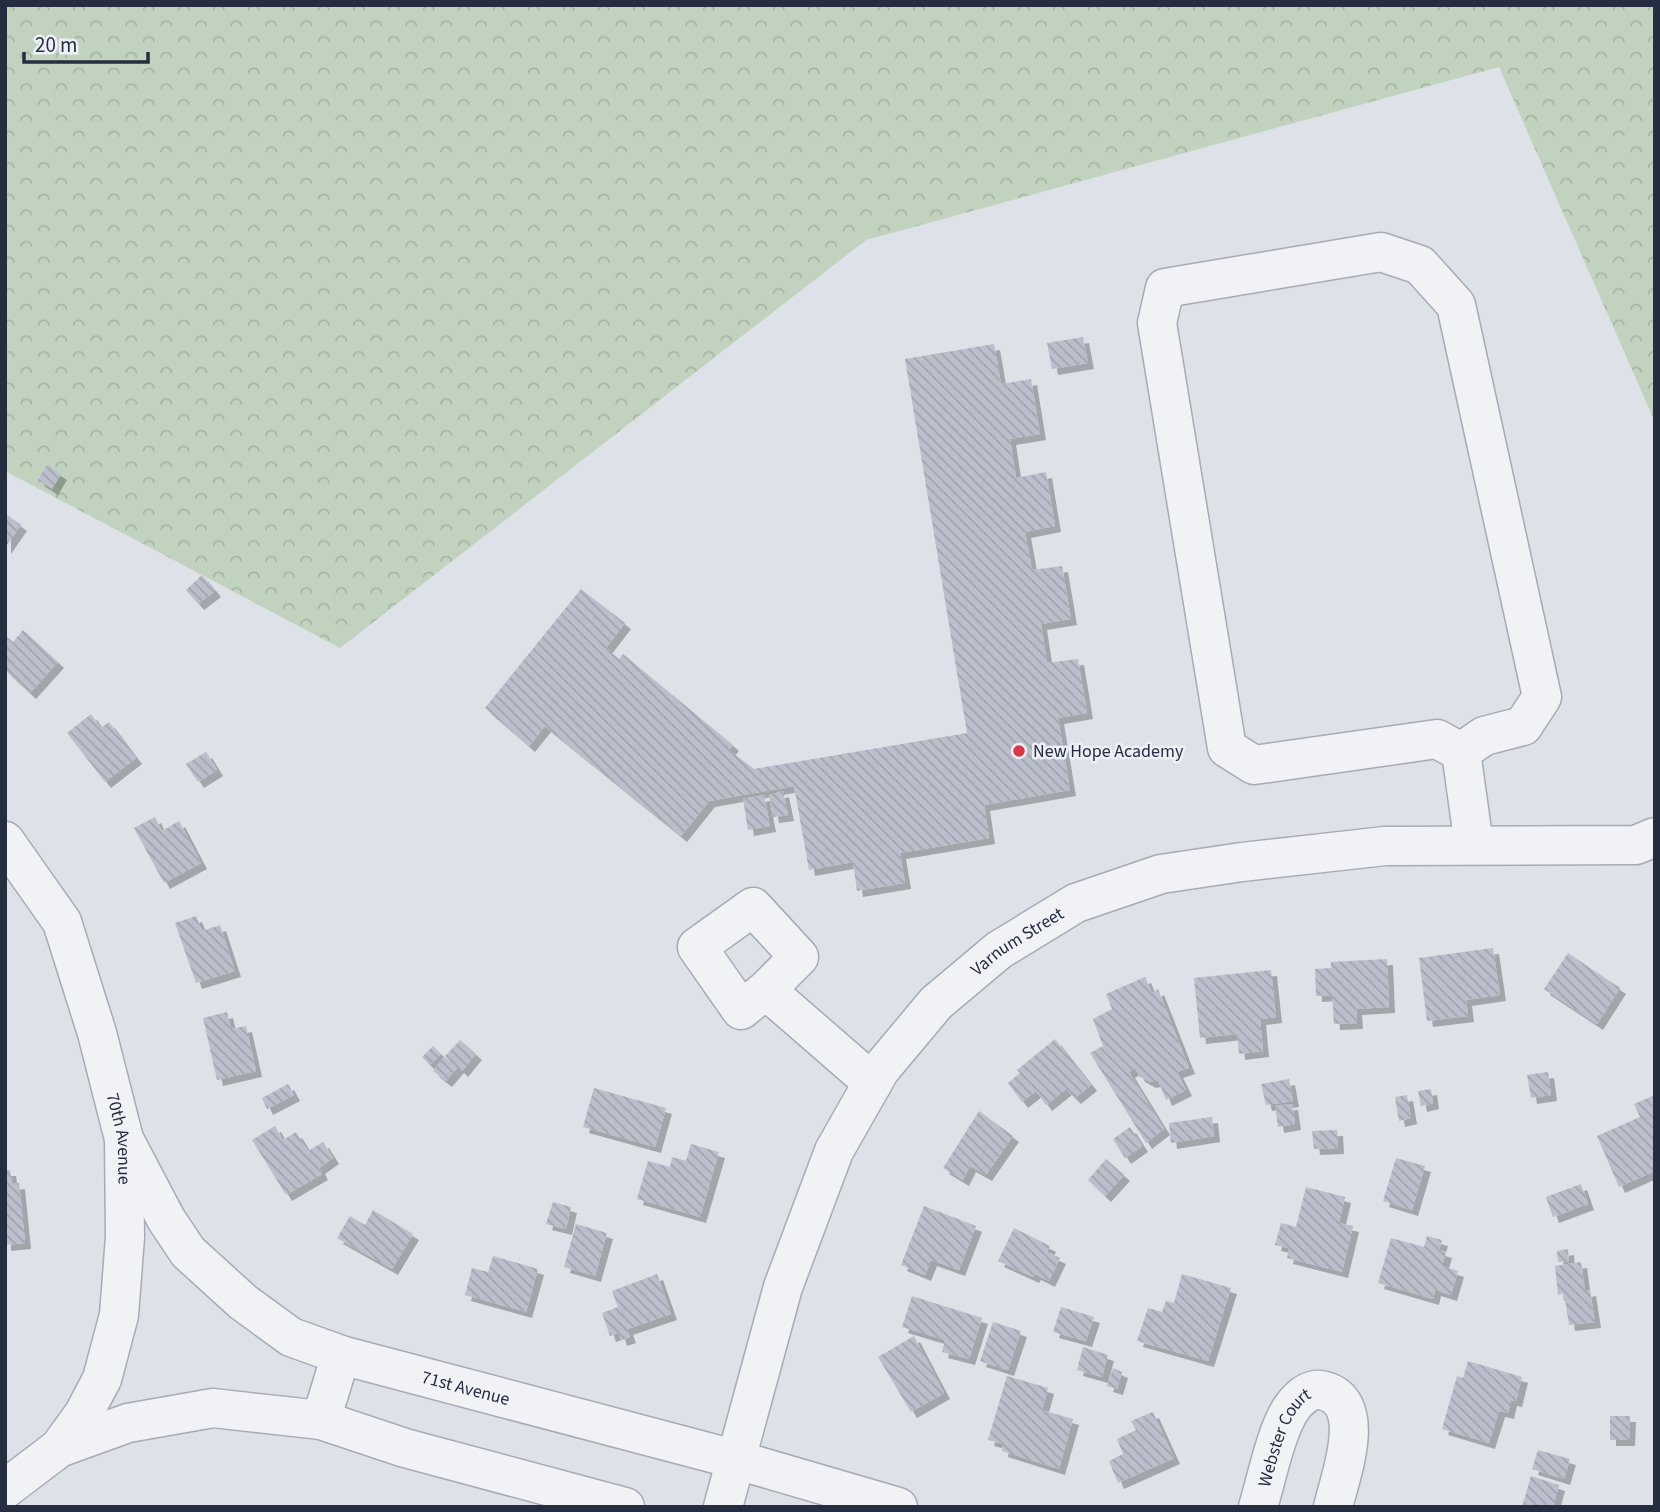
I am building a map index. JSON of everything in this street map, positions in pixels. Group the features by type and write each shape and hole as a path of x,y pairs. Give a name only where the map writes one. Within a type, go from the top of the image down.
{"street":[{"path":"1381,252 1420,265 1456,305 1542,697 1523,726 1484,736 1461,752 1437,739 1254,765 1227,748 1157,323 1165,288 1381,252"},
{"path":"1461,752 1475,845"},
{"name":"70th Avenue","path":"5,841 62,922 97,1033 124,1139 125,1237 119,1315 102,1379 83,1415 59,1448"},
{"name":"Varnum Street","path":"723,1507 783,1287 834,1151 880,1070 936,1003 999,950 1076,903 1161,874 1385,846 1648,849"},
{"path":"766,990 873,1083"},
{"name":"71st Avenue","path":"124,1139 166,1219 188,1252 243,1302 291,1337 341,1356 734,1459 898,1507"},
{"path":"321,1420 341,1356"},
{"name":"Webster Court","path":"1258,1507 1283,1426 1292,1407 1305,1393 1322,1390 1333,1394 1344,1404 1348,1418 1349,1438 1333,1507"},
{"path":"5,1489 59,1448 128,1423 214,1408 321,1420 405,1448 625,1507"}],"green space":[{"path":"5,5 1655,5 1655,422 1499,67 866,240 340,648 5,471"}],"building":[{"path":"1083,337 1088,363 1052,369 1047,343"},
{"path":"994,344 1001,384 1031,379 1040,434 1010,439 1016,478 1046,472 1055,526 1025,532 1032,570 1062,566 1071,619 1041,624 1047,663 1078,659 1087,713 1058,718 1070,790 984,805 989,838 900,853 905,883 857,891 853,862 809,870 794,786 709,801 681,836 545,726 529,746 485,708 581,589 625,623 606,648 619,659 623,654 733,745 729,750 754,769 967,733 905,359"},
{"path":"47,465 61,474 52,489 38,480"},
{"path":"6,514 21,525 5,548 5,516"},
{"path":"202,575 215,591 198,604 186,590"},
{"path":"23,630 58,662 30,693 5,670 5,635 13,642"},
{"path":"91,714 101,728 109,722 136,758 105,782 67,733"},
{"path":"206,752 217,770 198,782 186,764"},
{"path":"783,791 788,815 773,817 769,795"},
{"path":"764,795 770,826 748,830 743,799"},
{"path":"155,817 162,831 179,821 201,863 164,883 134,828"},
{"path":"196,916 202,931 220,925 235,971 196,983 175,923"},
{"path":"1493,948 1500,995 1466,1000 1468,1016 1427,1021 1419,958"},
{"path":"1568,953 1620,988 1597,1024 1544,989"},
{"path":"1387,959 1389,1007 1356,1009 1357,1023 1334,1024 1332,995 1316,996 1315,969 1331,968 1331,962"},
{"path":"1271,970 1276,1017 1260,1019 1263,1051 1239,1054 1237,1034 1200,1038 1194,978"},
{"path":"1145,977 1152,993 1158,989 1189,1068 1177,1072 1186,1090 1166,1100 1158,1080 1150,1082 1139,1076 1135,1068 1129,1072 1164,1129 1146,1143 1090,1053 1103,1046 1093,1019 1112,1009 1106,994"},
{"path":"227,1012 231,1029 246,1026 256,1071 217,1080 203,1018"},
{"path":"1055,1039 1091,1085 1075,1098 1066,1089 1046,1105 1036,1091 1022,1102 1008,1083 1020,1073 1017,1070"},
{"path":"460,1040 476,1054 462,1071 458,1067 446,1081 433,1071 444,1057 451,1062 445,1056"},
{"path":"433,1046 441,1054 430,1065 422,1057"},
{"path":"1548,1072 1551,1095 1531,1098 1527,1075"},
{"path":"1289,1079 1293,1101 1266,1105 1261,1084"},
{"path":"288,1084 294,1095 267,1109 262,1098"},
{"path":"594,1088 666,1108 655,1147 583,1127"},
{"path":"1431,1089 1433,1103 1421,1106 1418,1091"},
{"path":"1407,1095 1411,1118 1399,1121 1395,1097"},
{"path":"1655,1095 1655,1171 1619,1187 1597,1136 1640,1117 1634,1104"},
{"path":"1292,1104 1295,1124 1278,1127 1275,1106"},
{"path":"979,1111 1013,1136 986,1175 970,1166 963,1180 943,1168"},
{"path":"1212,1117 1214,1136 1171,1143 1169,1123"},
{"path":"275,1126 283,1140 296,1132 308,1151 323,1142 333,1158 319,1168 322,1174 286,1195 252,1140"},
{"path":"1130,1127 1142,1146 1125,1158 1113,1139"},
{"path":"1337,1130 1338,1148 1314,1149 1312,1131"},
{"path":"691,1144 719,1152 700,1217 637,1199 648,1161 670,1167 672,1157 686,1161"},
{"path":"1396,1158 1425,1166 1412,1210 1383,1201"},
{"path":"1106,1159 1124,1175 1105,1196 1088,1180"},
{"path":"5,1170 10,1170 12,1184 19,1183 25,1243 5,1245"},
{"path":"1581,1184 1588,1204 1553,1217 1546,1197"},
{"path":"1306,1187 1345,1197 1339,1223 1353,1226 1342,1272 1287,1258 1289,1248 1275,1245 1281,1223 1296,1227"},
{"path":"553,1202 571,1207 566,1229 546,1224"},
{"path":"924,1206 976,1226 959,1270 931,1260 925,1275 901,1265"},
{"path":"373,1210 413,1234 392,1269 337,1238 350,1216 365,1225"},
{"path":"576,1224 607,1233 595,1276 564,1267"},
{"path":"1014,1228 1050,1246 1047,1252 1060,1258 1049,1281 1035,1274 1033,1277 998,1261"},
{"path":"1427,1236 1442,1240 1439,1250 1446,1252 1442,1266 1458,1271 1451,1295 1435,1290 1433,1299 1378,1283 1391,1238 1424,1247"},
{"path":"1568,1249 1569,1261 1558,1262 1557,1251"},
{"path":"493,1256 538,1269 526,1312 465,1295 472,1268 488,1272"},
{"path":"1581,1262 1585,1291 1590,1290 1595,1322 1569,1325 1564,1293 1558,1295 1555,1266"},
{"path":"657,1274 671,1314 627,1329 630,1337 621,1340 619,1333 610,1336 602,1313 618,1307 612,1291"},
{"path":"1182,1274 1231,1288 1208,1361 1137,1341 1148,1308 1162,1312 1166,1301 1174,1303"},
{"path":"912,1296 982,1318 969,1359 942,1352 945,1340 902,1327"},
{"path":"1061,1307 1094,1317 1086,1341 1053,1332"},
{"path":"993,1322 1021,1331 1008,1370 980,1361"},
{"path":"914,1336 944,1393 911,1412 878,1357"},
{"path":"1083,1347 1108,1355 1102,1377 1077,1370"},
{"path":"1468,1361 1522,1377 1516,1401 1511,1400 1508,1413 1499,1411 1489,1443 1442,1429 1457,1376 1463,1378"},
{"path":"1113,1368 1122,1372 1117,1389 1107,1386"},
{"path":"1007,1376 1048,1388 1042,1410 1073,1419 1059,1469 1002,1451 1003,1444 988,1440"},
{"path":"1153,1412 1174,1458 1118,1483 1109,1461 1123,1454 1117,1439 1136,1430 1131,1421"},
{"path":"1610,1416 1630,1416 1629,1440 1610,1440"},
{"path":"1538,1450 1570,1459 1564,1479 1532,1469"},
{"path":"1531,1476 1559,1485 1553,1507 1522,1507"}],"place":[{"name":"New Hope Academy","path":"1019,751"}]}
